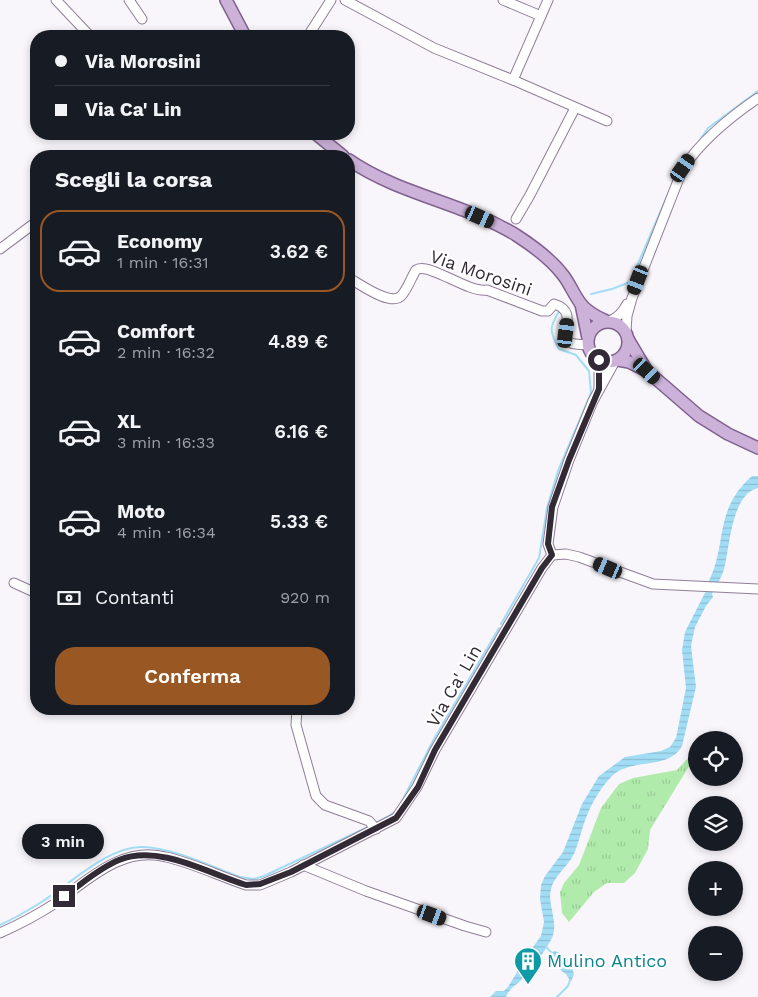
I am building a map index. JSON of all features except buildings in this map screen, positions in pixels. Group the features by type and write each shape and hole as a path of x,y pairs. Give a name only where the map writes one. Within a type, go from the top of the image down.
{"main road":[{"path":"226,0 242,30"},
{"path":"324,140 336,150"},
{"path":"355,163 388,182 480,217 516,236 538,251 557,268 581,304 591,314 619,324 647,371"},
{"path":"581,304 590,352 595,358 607,362 617,360 629,362 647,371 699,416 728,434 758,448"},
{"path":"588,341 594,327 607,321"},
{"path":"617,360 625,353 627,335"}],"street":[{"path":"56,0 84,30"},
{"path":"129,0 142,19"},
{"path":"312,30 331,0"},
{"path":"345,0 434,48 607,121"},
{"path":"503,0 542,16"},
{"path":"513,80 548,0"},
{"path":"627,335 627,316 632,298 683,168 692,154 708,139 738,112 758,98"},
{"path":"516,218 576,108"},
{"path":"0,249 30,226"},
{"name":"Via Morosini","path":"355,281 393,300 402,296 416,270 420,267 426,268 452,281 479,291 487,290 542,311 548,311 554,304 561,306 566,310 568,317 567,340 572,344 588,341"},
{"path":"607,321 615,319 632,298"},
{"path":"595,358 599,371 599,389"},
{"path":"617,360 599,389 569,460 552,507 548,544 552,555 566,554 579,557 653,584 758,590"},
{"name":"Via Ca' Lin","path":"0,933 16,926 51,905 105,867 118,860 132,856 149,854 166,856 252,886 270,881 303,865 374,826 389,824 402,812 418,787 435,750 542,568 552,555"},
{"path":"14,583 30,590"},
{"path":"297,715 296,725 316,796 325,805 374,826"},
{"path":"303,865 366,892 486,932"}],"green space":[{"path":"688,758 688,768 650,830 648,849 635,873 624,883 607,883 594,892 569,922 562,913 560,892 564,883 579,865 601,808 619,784 633,778 677,770"}],"water":[{"path":"752,476 758,476 758,488 749,492 737,509 723,572 712,594 713,597 695,627 691,646 696,687 682,746 676,754 668,759 620,770 604,785 588,813 574,854 558,875 551,889 550,901 554,919 552,938 535,964 509,991 506,997 490,997 496,991 504,991 508,987 541,936 544,922 540,899 541,885 545,876 563,852 582,804 599,776 625,757 661,751 670,747 676,738 686,688 682,650 685,632 709,585 708,583 718,555 726,515 731,502"},
{"path":"554,951 565,956 570,962 574,974 571,982 566,974 552,962 551,953"}],"waterway":[{"path":"698,143 708,128 758,91"},
{"path":"591,294 630,282 671,187"},
{"path":"501,624 539,558 547,508 558,471 591,393 589,371 576,355 559,349 553,338 552,325 560,310"},
{"path":"401,803 434,739 499,628"},
{"path":"374,824 396,811"},
{"path":"0,925 51,896 102,860 129,848 142,847 167,851 192,858 240,877 254,879 370,826"},
{"path":"546,947 553,954"},
{"path":"557,997 568,986 570,980"}],"place":[{"name":"Mulino Antico","path":"528,985"}],"route":[{"path":"64,896 118,860 149,854 166,856 252,886 291,872 338,847 389,824 402,812 418,787 435,750 542,568 552,555 548,544 548,536 552,507 569,460 599,389 599,371 595,358 599,360"}]}
